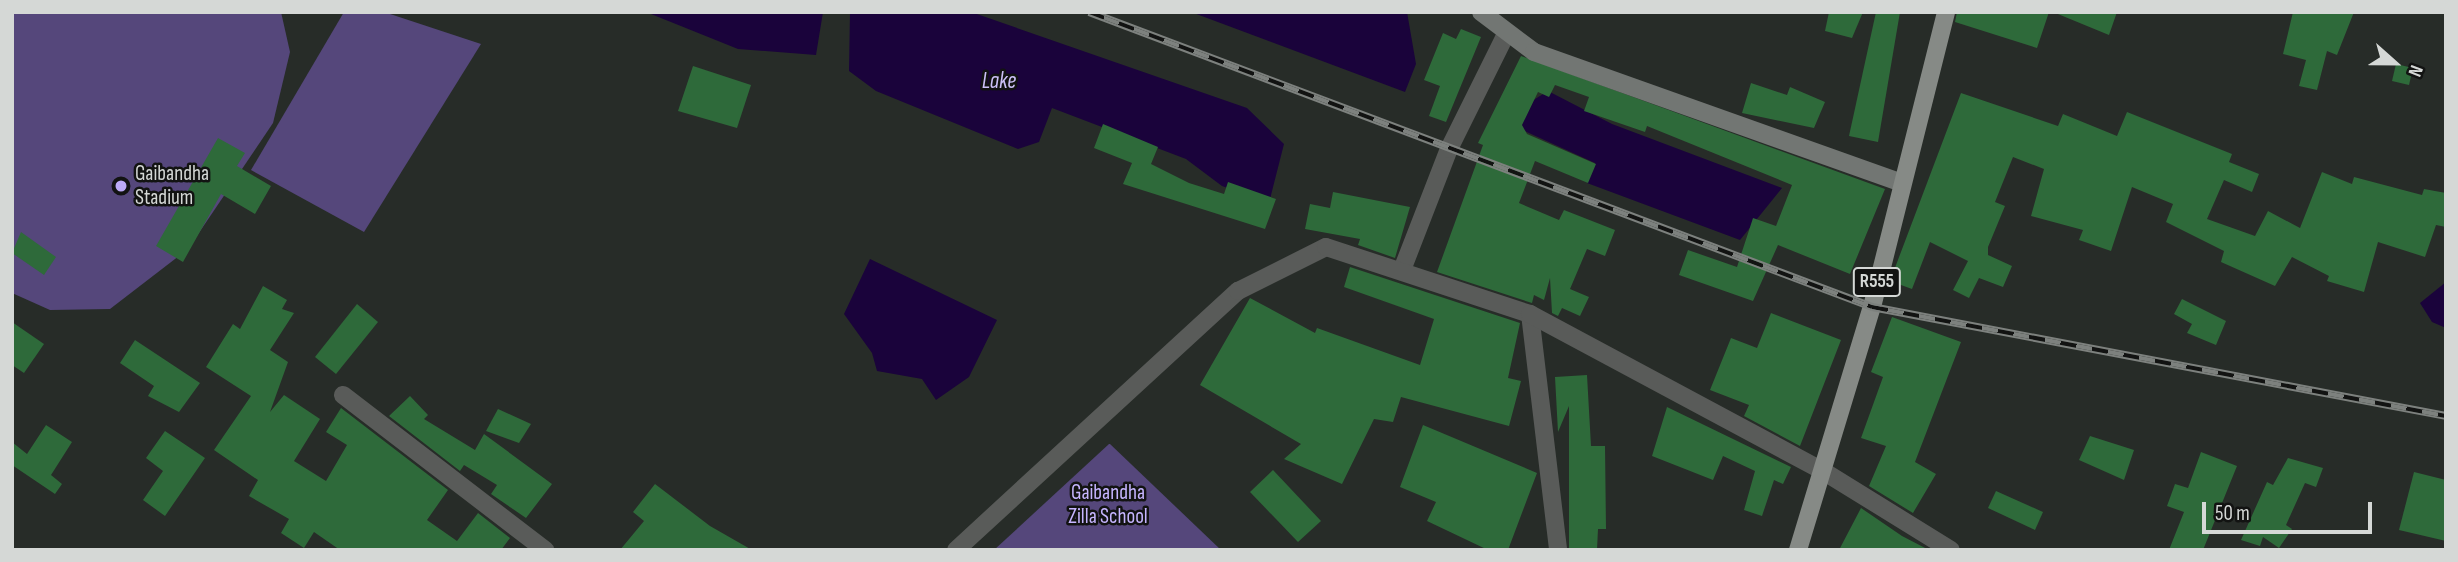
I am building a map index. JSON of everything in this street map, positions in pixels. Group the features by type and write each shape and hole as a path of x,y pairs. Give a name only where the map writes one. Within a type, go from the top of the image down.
{"main road":[{"path":"1481,12 1506,34 1534,52 1899,182"},
{"name":"R555","path":"1798,550 1872,307 1899,182 1946,12"}],"street":[{"path":"1402,270 1449,149 1506,34"},
{"path":"956,550 1238,291 1326,247 1530,314 1823,471 1951,550"},
{"path":"1530,314 1558,550"},
{"path":"343,395 545,550"}],"green space":[{"name":"Gaibandha Stadium","path":"12,12 281,12 290,52 273,123 188,249 110,309 50,310 12,293"},
{"path":"344,12 384,12 481,44 364,232 251,170"},
{"name":"Gaibandha Zilla School","path":"1109,444 1221,550 994,550"}],"water":[{"path":"646,12 823,12 816,55 738,49"},
{"name":"Lake","path":"850,12 971,12 1247,108 1284,144 1269,203 1222,186 1186,159 1052,108 1039,142 1018,149 876,91 849,71"},
{"path":"1191,12 1407,12 1416,64 1405,92"},
{"path":"1548,91 1612,124 1782,188 1740,240 1587,183 1595,163 1516,127 1527,104"},
{"path":"870,259 997,320 969,377 936,400 922,379 877,371 872,353 844,314"},
{"path":"2446,282 2446,328 2432,322 2420,303"}],"building":[{"path":"1829,12 1863,12 1852,38 1825,31"},
{"path":"1876,12 1900,12 1878,142 1849,136"},
{"path":"1957,12 2049,12 2037,48 1955,22"},
{"path":"2053,12 2117,12 2109,35"},
{"path":"2293,12 2354,12 2337,55 2327,51 2317,90 2299,86 2306,60 2283,54"},
{"path":"1461,29 1481,37 1446,122 1429,116 1440,86 1424,80 1443,33 1456,39"},
{"path":"1521,56 1885,189 1850,274 1778,245 1753,301 1679,275 1688,250 1737,267 1753,218 1776,226 1792,185 1647,126 1645,132 1584,111 1589,97 1555,85 1549,97 1538,92 1522,125 1527,134 1596,164 1588,183 1535,161 1519,203 1559,220 1564,210 1615,230 1605,256 1587,249 1570,289 1589,297 1580,316 1562,308 1558,316 1552,313 1550,278 1544,300 1534,295 1532,303 1437,272 1483,145 1478,143"},
{"path":"2396,64 2413,68 2409,85 2392,81"},
{"path":"693,66 751,85 737,128 678,111"},
{"path":"1751,83 1787,95 1790,87 1825,102 1814,128 1742,113"},
{"path":"1961,93 2058,126 2063,114 2117,136 2127,112 2232,154 2229,162 2259,174 2252,192 2224,180 2207,219 2255,236 2268,211 2300,228 2322,172 2352,184 2354,177 2422,195 2424,189 2446,193 2446,227 2436,225 2425,257 2378,242 2364,292 2327,281 2329,276 2292,257 2275,286 2221,262 2224,251 2166,222 2173,204 2132,187 2111,251 2079,240 2083,230 2031,216 2044,169 2013,157 1995,202 2005,206 1988,247 1988,255 2012,266 2003,287 1979,278 1969,298 1953,290 1968,261 1930,242 1912,289 1890,281"},
{"path":"1103,124 1158,147 1151,164 1189,183 1224,194 1228,182 1276,199 1265,229 1123,184 1132,163 1094,148"},
{"path":"218,138 245,153 237,166 271,186 255,214 221,194 183,262 156,246"},
{"path":"1333,192 1410,207 1395,258 1358,245 1360,239 1305,229 1310,204 1330,208"},
{"path":"21,232 56,257 44,275 12,253"},
{"path":"1350,267 1520,323 1508,378 1521,381 1509,426 1401,397 1393,422 1374,419 1342,484 1284,459 1301,444 1200,385 1250,298 1315,333 1317,328 1420,365 1434,319 1344,287"},
{"path":"263,286 287,300 282,309 294,313 270,350 288,362 270,412 284,395 320,419 294,461 326,481 347,445 326,432 341,408 448,490 427,520 457,541 478,513 510,538 501,550 340,550 314,532 304,548 281,533 289,519 249,496 258,480 214,450 251,396 206,367 233,324 240,329"},
{"path":"2182,299 2226,321 2216,345 2187,333 2192,324 2174,314"},
{"path":"357,304 378,322 336,374 315,357"},
{"path":"1771,313 1841,340 1800,446 1744,416 1749,405 1710,390 1731,338 1757,348"},
{"path":"1892,317 1961,342 1915,462 1936,474 1913,513 1869,486 1886,446 1861,438 1883,377 1871,372"},
{"path":"12,322 44,344 24,373 12,365"},
{"path":"135,340 200,383 179,412 148,396 154,386 120,363"},
{"path":"1587,375 1591,446 1605,446 1606,529 1598,529 1597,550 1569,550 1569,406 1558,432 1555,377"},
{"path":"410,396 428,415 424,419 475,450 484,434 552,484 526,518 491,494 497,485 464,465 460,471 389,416"},
{"path":"1667,407 1791,467 1783,484 1774,480 1762,516 1744,510 1755,471 1723,456 1713,480 1652,456"},
{"path":"498,409 531,424 519,443 486,431"},
{"path":"46,425 72,442 51,475 62,484 55,494 12,465 12,442 27,454"},
{"path":"1423,425 1537,473 1508,550 1488,550 1427,521 1436,502 1400,487"},
{"path":"165,431 205,458 165,516 143,500 163,471 146,458"},
{"path":"2090,436 2134,450 2124,480 2079,460"},
{"path":"2201,452 2237,466 2203,550 2169,550 2184,512 2167,506 2175,484 2188,488"},
{"path":"2288,458 2323,468 2316,487 2305,483 2286,525 2292,529 2279,548 2263,537 2260,546 2241,540 2267,482 2273,485"},
{"path":"1273,470 1321,521 1298,542 1250,492"},
{"path":"2414,472 2446,480 2446,541 2399,530"},
{"path":"655,484 710,526 752,550 620,550 644,521 633,512"},
{"path":"1996,491 2043,512 2035,530 1988,508"},
{"path":"1861,508 1902,536 1929,550 1839,550"}],"railway":[{"path":"1089,12 1872,307 2446,416"}],"place":[{"name":"Gaibandha Stadium","path":"121,186"}]}
